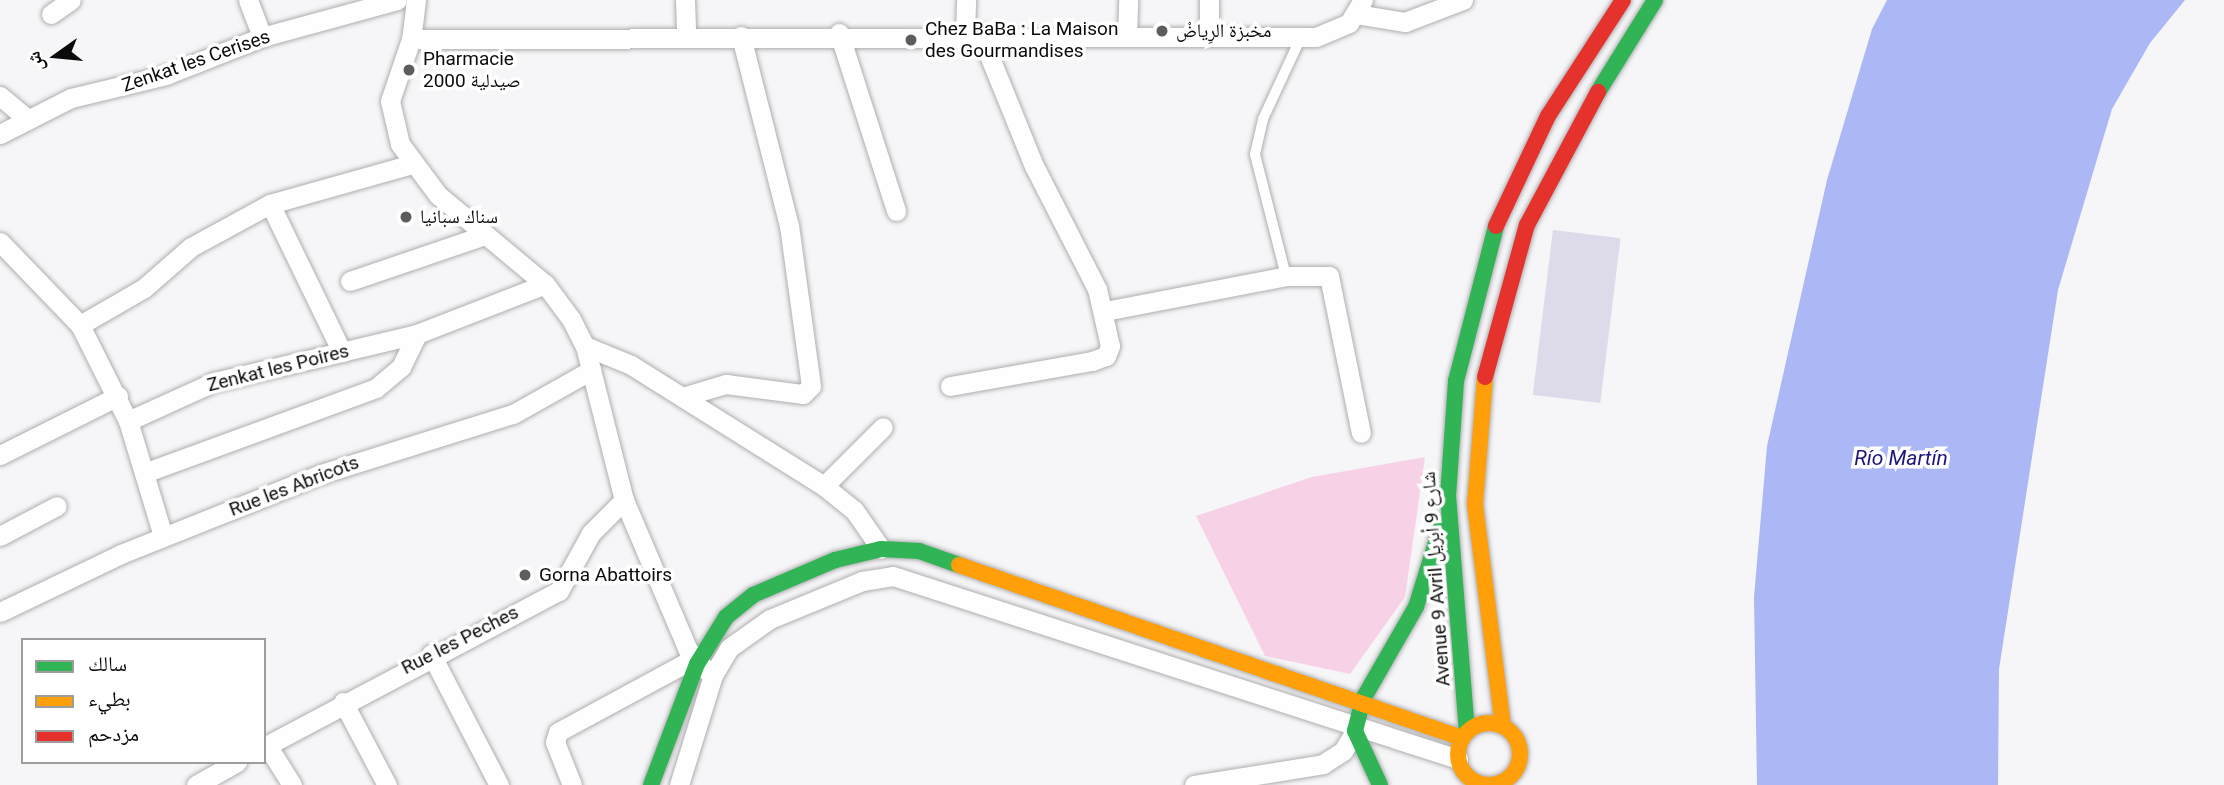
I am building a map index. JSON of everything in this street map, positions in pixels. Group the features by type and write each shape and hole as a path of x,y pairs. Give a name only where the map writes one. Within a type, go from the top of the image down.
{"main road":[{"name":"Avenue 9 Avril شارع 9 أبريل","path":"1458,759 1465,735 1448,496 1456,381 1499,216 1548,116 1623,0"},
{"path":"1527,785 1518,766 1519,743 1503,726 1475,505 1477,422 1492,334 1527,225 1577,125 1655,0"},
{"path":"1380,785 1355,731 1363,699 1416,607 1448,496"},
{"path":"651,785 701,666 738,605 835,560 881,549 919,551 1465,735 1480,723 1503,726"},
{"path":"1458,759 1469,778 1489,785 1518,766"}],"street":[{"path":"51,14 71,0"},
{"path":"248,0 262,37"},
{"name":"Zenkat les Cerises","path":"0,134 26,118 262,37 397,0"},
{"path":"416,0 411,38 390,101 396,132 412,164 485,235 545,284 585,346 624,500 701,666 679,785"},
{"path":"685,0 686,37"},
{"path":"950,386 1100,359 1110,346 1105,311 973,33 966,0"},
{"path":"1127,36 1128,0"},
{"path":"1209,0 1209,36"},
{"path":"411,38 686,37 839,33 1308,37 1360,7 1405,22 1463,0"},
{"path":"839,33 896,211"},
{"path":"682,397 726,384 803,394 811,386 789,226 741,36"},
{"path":"0,96 26,118"},
{"path":"79,325 132,296 191,247 270,204 412,164"},
{"path":"270,204 342,352"},
{"path":"350,281 485,235"},
{"path":"0,242 79,325 118,396 128,421 163,536"},
{"path":"1105,311 1286,276 1323,274 1334,282 1361,433"},
{"name":"Zenkat les Poires","path":"128,421 214,382 417,334 545,284"},
{"path":"144,473 376,388 401,367 417,334"},
{"path":"585,346 682,397 824,486 854,510 881,549"},
{"name":"Rue les Abricots","path":"0,612 163,536 353,462 513,414 591,370"},
{"path":"0,455 118,396"},
{"path":"824,486 883,427"},
{"name":"Rue les Peches","path":"266,746 431,654 559,591 591,533 624,500"},
{"path":"0,536 57,506"},
{"path":"572,785 555,742 558,732 701,666 756,626 862,581 893,576 1355,731 1458,759"},
{"path":"431,654 499,785"},
{"path":"343,702 387,785"},
{"path":"1194,785 1323,764 1343,751 1355,731"},
{"path":"266,746 292,785"},
{"path":"197,785 234,764"}],"lane":[{"path":"1286,276 1255,153 1263,119 1308,37"}],"shaded area":[{"path":"1425,457 1405,597 1350,674 1265,656 1196,516 1312,477"}],"water":[{"name":"Río Martín","path":"1887,0 2185,0 2150,43 2112,109 2058,290 1999,669 1998,785 1757,785 1754,597 1767,446 1827,180 1872,29"}],"building":[{"path":"1553,230 1620,238 1600,403 1533,395"}],"traffic: fast":[{"path":"1598,92 1655,0"},
{"path":"1467,732 1448,496 1456,381 1496,226"},
{"path":"1380,785 1355,731 1363,699 1416,607 1441,526"},
{"path":"651,785 697,664 726,617 753,595 835,560 881,549 919,551 959,565"}],"traffic: slow":[{"path":"1485,377 1475,505 1503,726"},
{"path":"959,565 1462,738"},
{"path":"1483,723 1495,723 1511,732 1518,742 1520,754 1518,766 1511,776 1495,785 1483,785 1472,780 1463,771 1458,760 1458,748 1463,737 1472,728 1483,723"}],"traffic: jam":[{"path":"1496,226 1548,116 1623,0"},
{"path":"1485,377 1527,225 1598,92"}],"place":[{"name":"مخبزة الرِياضْ","path":"1162,31"},
{"name":"Chez BaBa : La Maison des Gourmandises","path":"911,40"},
{"name":"Pharmacie 2000 صيدلية","path":"409,70"},
{"name":"سناك سبانيا","path":"406,217"},
{"name":"Gorna Abattoirs","path":"525,575"}]}
